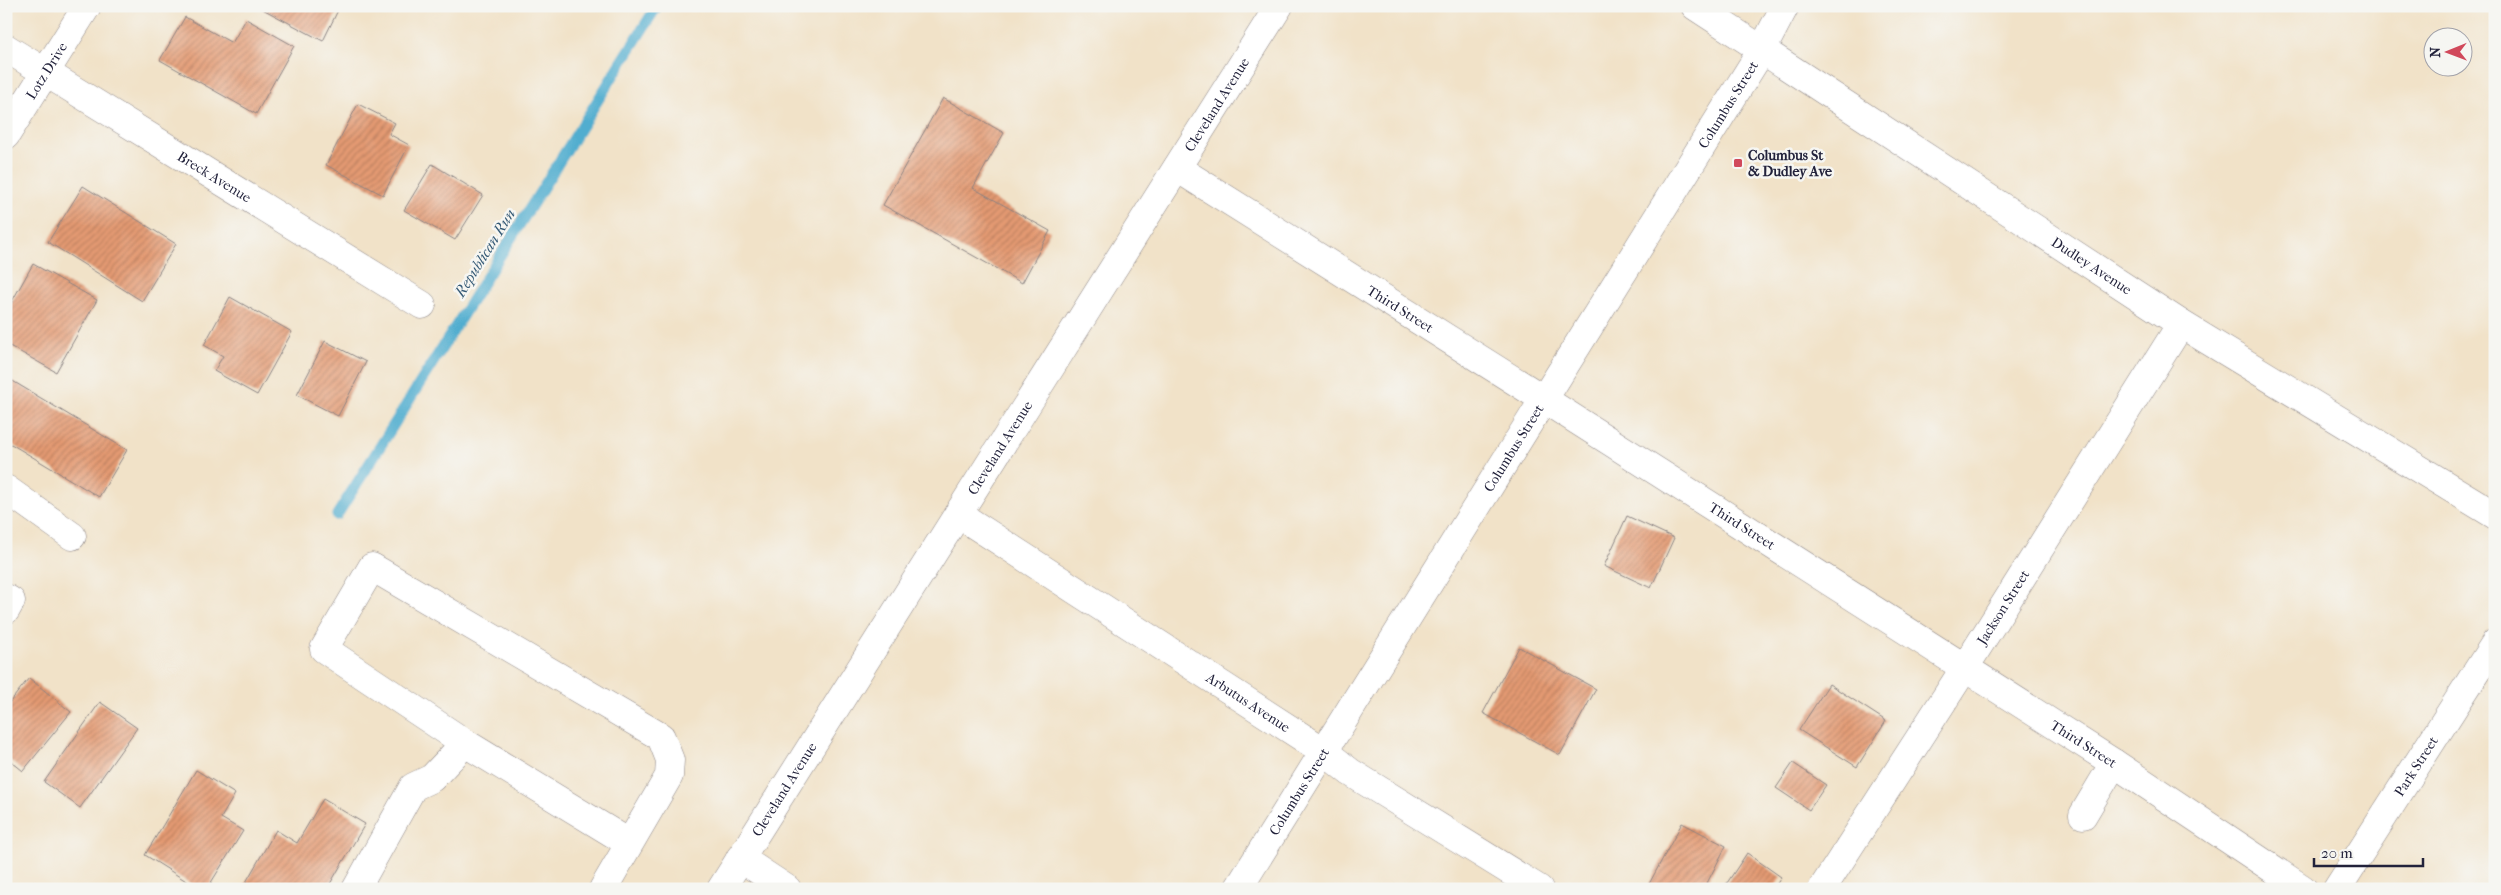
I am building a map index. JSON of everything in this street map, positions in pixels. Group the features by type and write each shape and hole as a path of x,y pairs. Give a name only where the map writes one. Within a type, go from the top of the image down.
{"street":[{"name":"Lotz Drive","path":"6,135 87,6"},
{"name":"Cleveland Avenue","path":"721,889 1279,6"},
{"name":"Dudley Avenue","path":"1695,6 2181,324 2495,515"},
{"name":"Columbus Street","path":"1238,889 1546,400 1762,50 1785,6"},
{"name":"Breck Avenue","path":"6,48 422,305"},
{"name":"Third Street","path":"1177,168 1546,400 1964,669 2114,763 2302,889"},
{"name":"Jackson Street","path":"1822,889 1964,669 2181,324"},
{"path":"6,489 72,536"},
{"name":"Arbutus Avenue","path":"958,514 1325,752 1350,772 1539,889"},
{"path":"603,889 669,776 670,760 661,737 372,568 324,649 465,743 629,843"},
{"path":"6,598 12,601 6,610"},
{"name":"Park Street","path":"2337,889 2495,643"},
{"path":"356,889 413,787 432,778 465,743"},
{"path":"2083,814 2114,763"},
{"path":"740,858 787,889"}],"building":[{"path":"257,6 340,6 323,41"},
{"path":"185,17 232,43 246,19 294,46 256,114 160,60"},
{"path":"943,98 1004,133 973,188 1050,231 1022,283 883,205"},
{"path":"358,104 395,123 389,134 409,145 383,195 326,165"},
{"path":"432,164 483,195 455,240 404,210"},
{"path":"83,186 176,244 142,301 48,242"},
{"path":"33,264 97,300 56,372 6,344 6,312"},
{"path":"230,297 292,332 257,395 214,371 223,356 204,345"},
{"path":"325,341 366,362 338,416 297,395"},
{"path":"6,377 127,450 99,497 6,441"},
{"path":"1627,516 1674,538 1651,588 1604,566"},
{"path":"1519,647 1596,689 1560,755 1483,713"},
{"path":"29,678 71,712 23,771 6,757 6,707"},
{"path":"1829,684 1886,721 1857,767 1799,730"},
{"path":"100,702 137,728 80,808 44,782"},
{"path":"1793,763 1826,785 1809,810 1776,788"},
{"path":"196,770 235,794 221,818 243,831 207,889 199,889 145,855"},
{"path":"323,799 365,824 327,889 242,889 276,830 297,843"},
{"path":"1682,823 1726,846 1704,889 1657,889 1649,884"},
{"path":"1747,853 1781,877 1774,889 1723,889"}],"waterway":[{"name":"Republican Run","path":"337,515 657,6"}],"place":[{"name":"Columbus St & Dudley Ave","path":"1738,163"}]}
